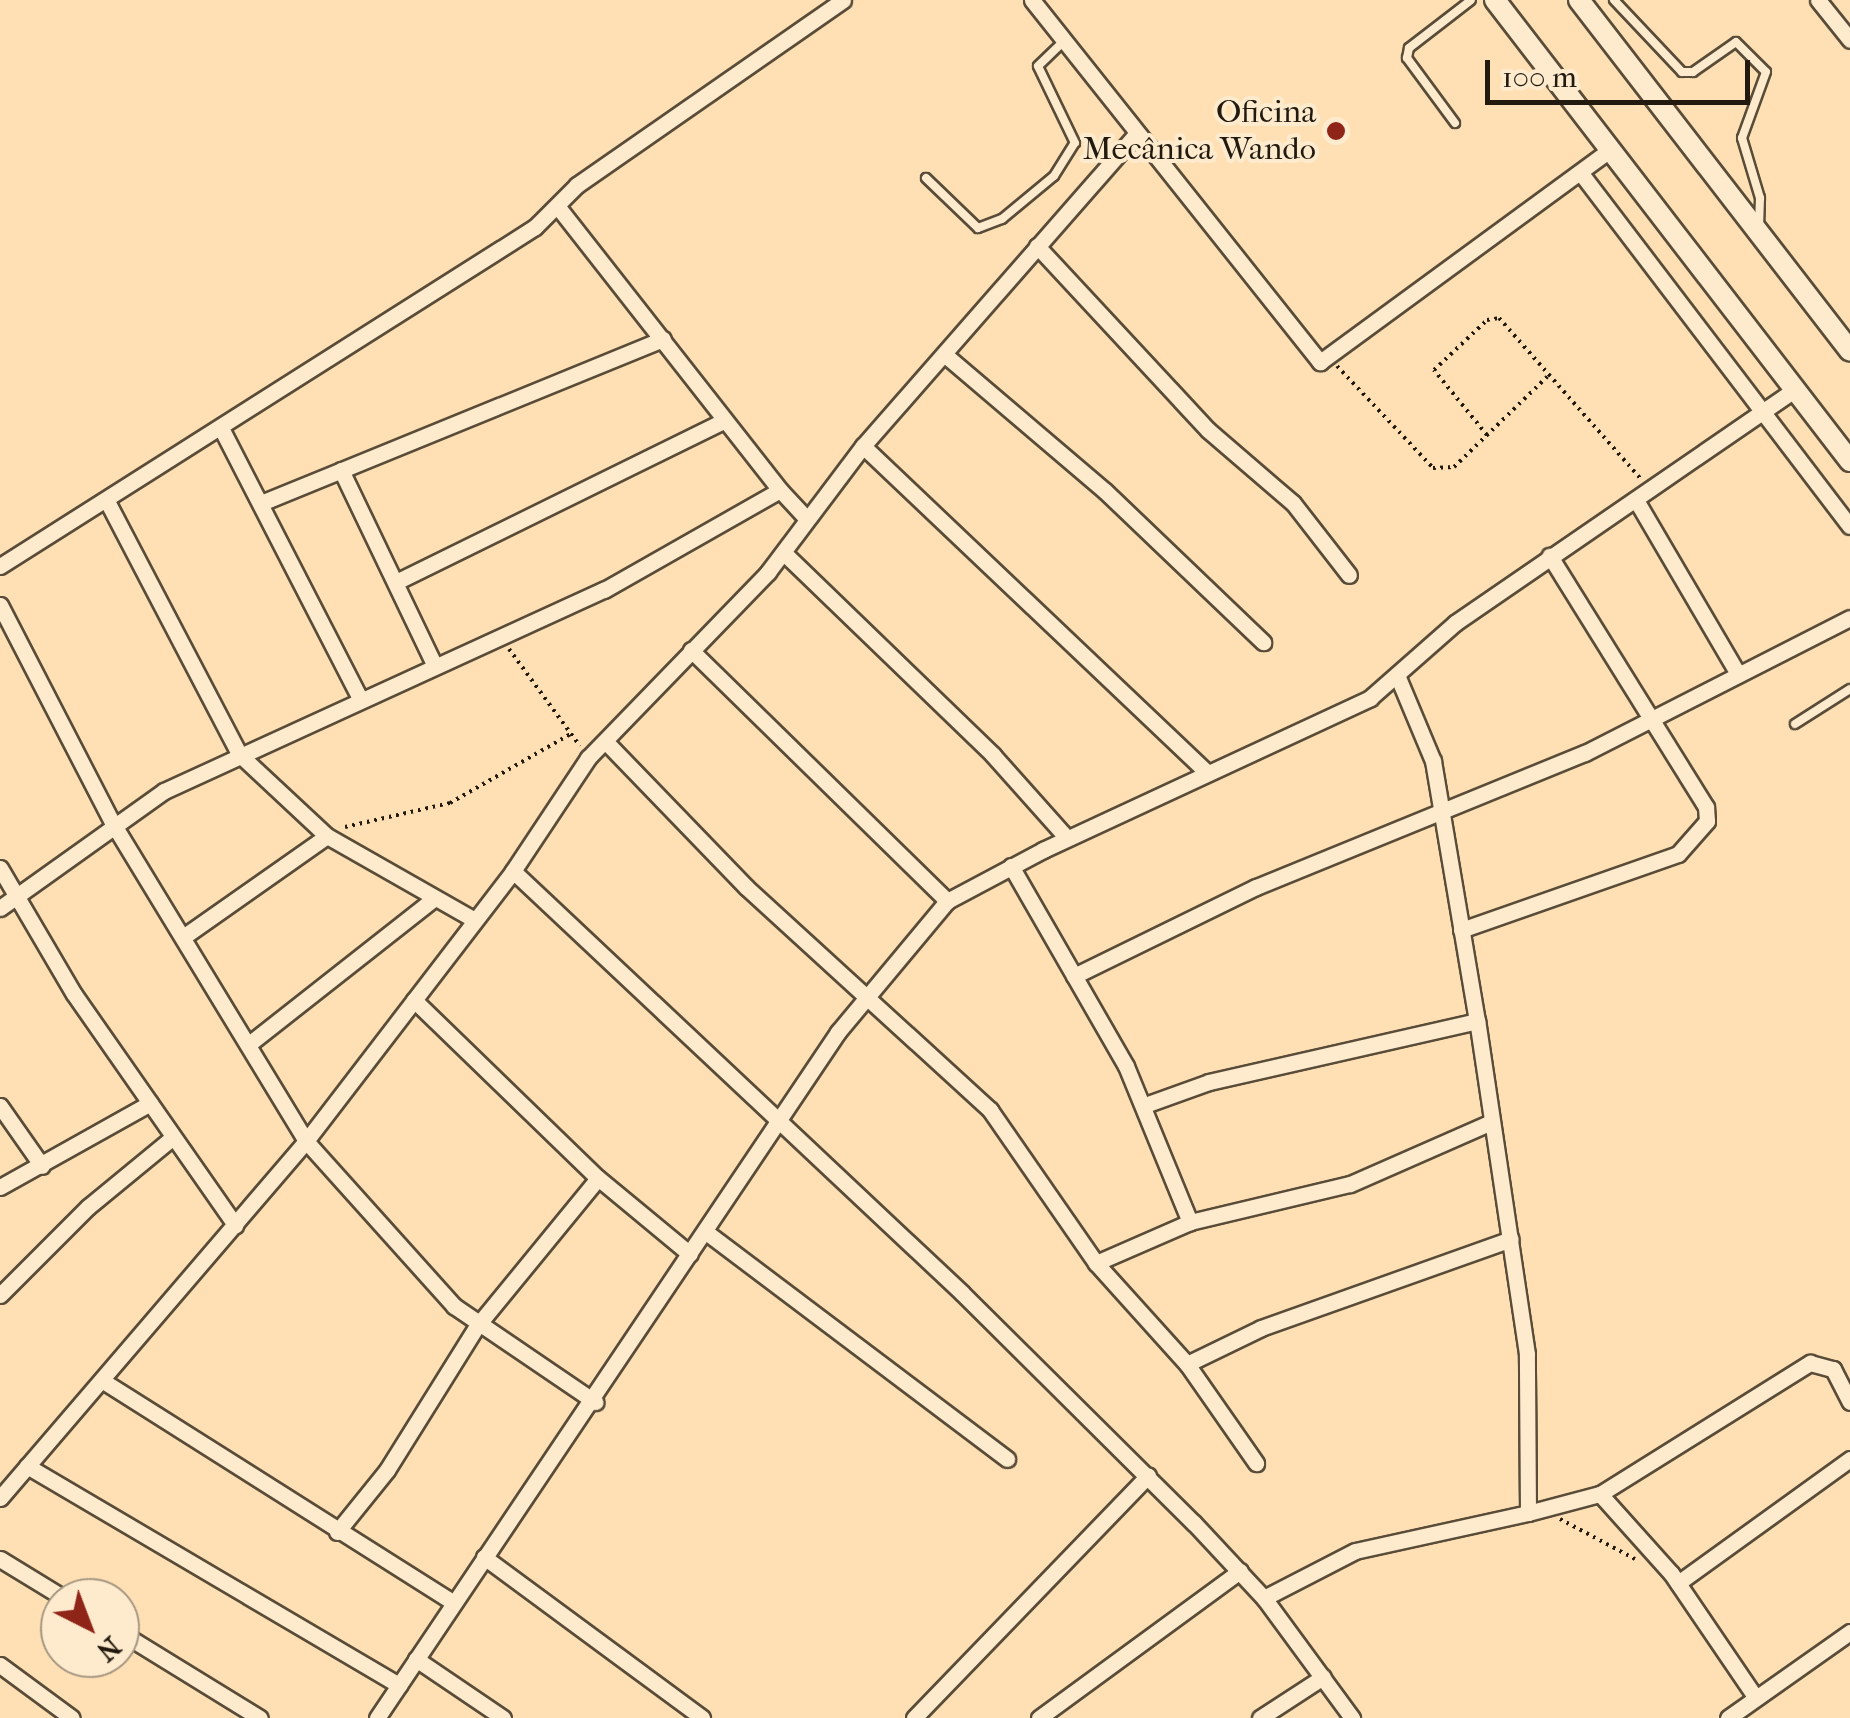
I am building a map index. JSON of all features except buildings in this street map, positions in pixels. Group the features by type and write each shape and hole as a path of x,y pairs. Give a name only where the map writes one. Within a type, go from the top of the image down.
{"street":[{"path":"0,566 108,503 558,208 577,185 843,0"},
{"path":"1032,0 1320,362 1583,176 1610,150"},
{"path":"1496,0 1850,461"},
{"path":"1578,0 1850,351"},
{"path":"1818,0 1850,40"},
{"path":"0,1498 104,1382 306,1141 513,871 588,758 784,553 806,518 863,446 1136,134"},
{"path":"1583,176 1850,526"},
{"path":"558,208 723,421 806,518"},
{"path":"1038,246 1208,430 1293,504 1348,575"},
{"path":"260,503 663,339"},
{"path":"944,354 1105,492 1264,642"},
{"path":"377,1718 484,1557 595,1402 776,1122 865,996 946,901 1068,838 1325,722 1397,675 1438,637 1550,556 1794,390"},
{"path":"398,582 723,421"},
{"path":"220,428 360,698"},
{"path":"863,446 1208,773"},
{"path":"342,470 435,666"},
{"path":"0,908 112,822 239,754 624,580 780,490"},
{"path":"1636,500 1738,674"},
{"path":"108,503 239,754 327,836 432,900 475,920"},
{"path":"784,553 993,755 1068,838"},
{"path":"1461,930 1663,860 1695,840 1708,820 1706,807 1550,556"},
{"path":"0,605 112,822 186,935 306,1141 431,1285 477,1326 595,1402"},
{"path":"1074,976 1256,887 1444,812 1652,720 1850,618"},
{"path":"691,650 946,901"},
{"path":"1397,675 1426,730 1444,812 1478,1020 1527,1354 1528,1513"},
{"path":"606,742 699,841 865,996 940,1059 1014,1136 1096,1263 1187,1364 1256,1463"},
{"path":"186,935 327,836"},
{"path":"1010,866 1144,1105 1190,1222"},
{"path":"0,868 172,1138 235,1225"},
{"path":"513,871 1148,1476 1264,1598 1352,1718"},
{"path":"249,1044 432,900"},
{"path":"414,1000 598,1178 690,1254"},
{"path":"1144,1105 1209,1082 1478,1020"},
{"path":"0,1187 150,1103"},
{"path":"0,1106 42,1166"},
{"path":"1096,1263 1190,1222 1350,1184 1491,1122"},
{"path":"0,1295 88,1207 172,1138"},
{"path":"336,1532 387,1470 477,1326 598,1178"},
{"path":"706,1232 1006,1459"},
{"path":"1187,1364 1261,1328 1511,1239"},
{"path":"1264,1598 1354,1551 1548,1510 1600,1494 1810,1362 1833,1369 1850,1402"},
{"path":"104,1382 454,1603"},
{"path":"1674,1578 1850,1459"},
{"path":"27,1466 399,1685"},
{"path":"914,1718 1148,1476"},
{"path":"1600,1494 1674,1578 1756,1698"},
{"path":"484,1557 702,1718"},
{"path":"0,1559 40,1583"},
{"path":"1039,1718 1240,1571"},
{"path":"1728,1718 1850,1632"},
{"path":"140,1644 260,1718"},
{"path":"416,1660 503,1718"},
{"path":"0,1665 72,1718"},
{"path":"1260,1718 1323,1677"}],"lane":[{"path":"1455,123 1407,58 1409,48 1471,0"},
{"path":"1614,0 1673,68 1693,72 1736,42 1766,72 1742,138 1760,198 1758,233"},
{"path":"926,178 978,228 1002,220 1054,176 1075,142 1038,66 1065,40"},
{"path":"1796,724 1850,689"}],"path":[{"path":"1487,434 1438,380 1439,363 1499,318 1652,489"},
{"path":"1329,358 1433,468 1454,467 1550,374"},
{"path":"501,636 588,758"},
{"path":"327,836 358,821 408,816 450,803 572,733"},
{"path":"1548,1510 1591,1540 1674,1578"}],"place":[{"name":"Oficina Mecânica Wando","path":"1336,131"}]}
